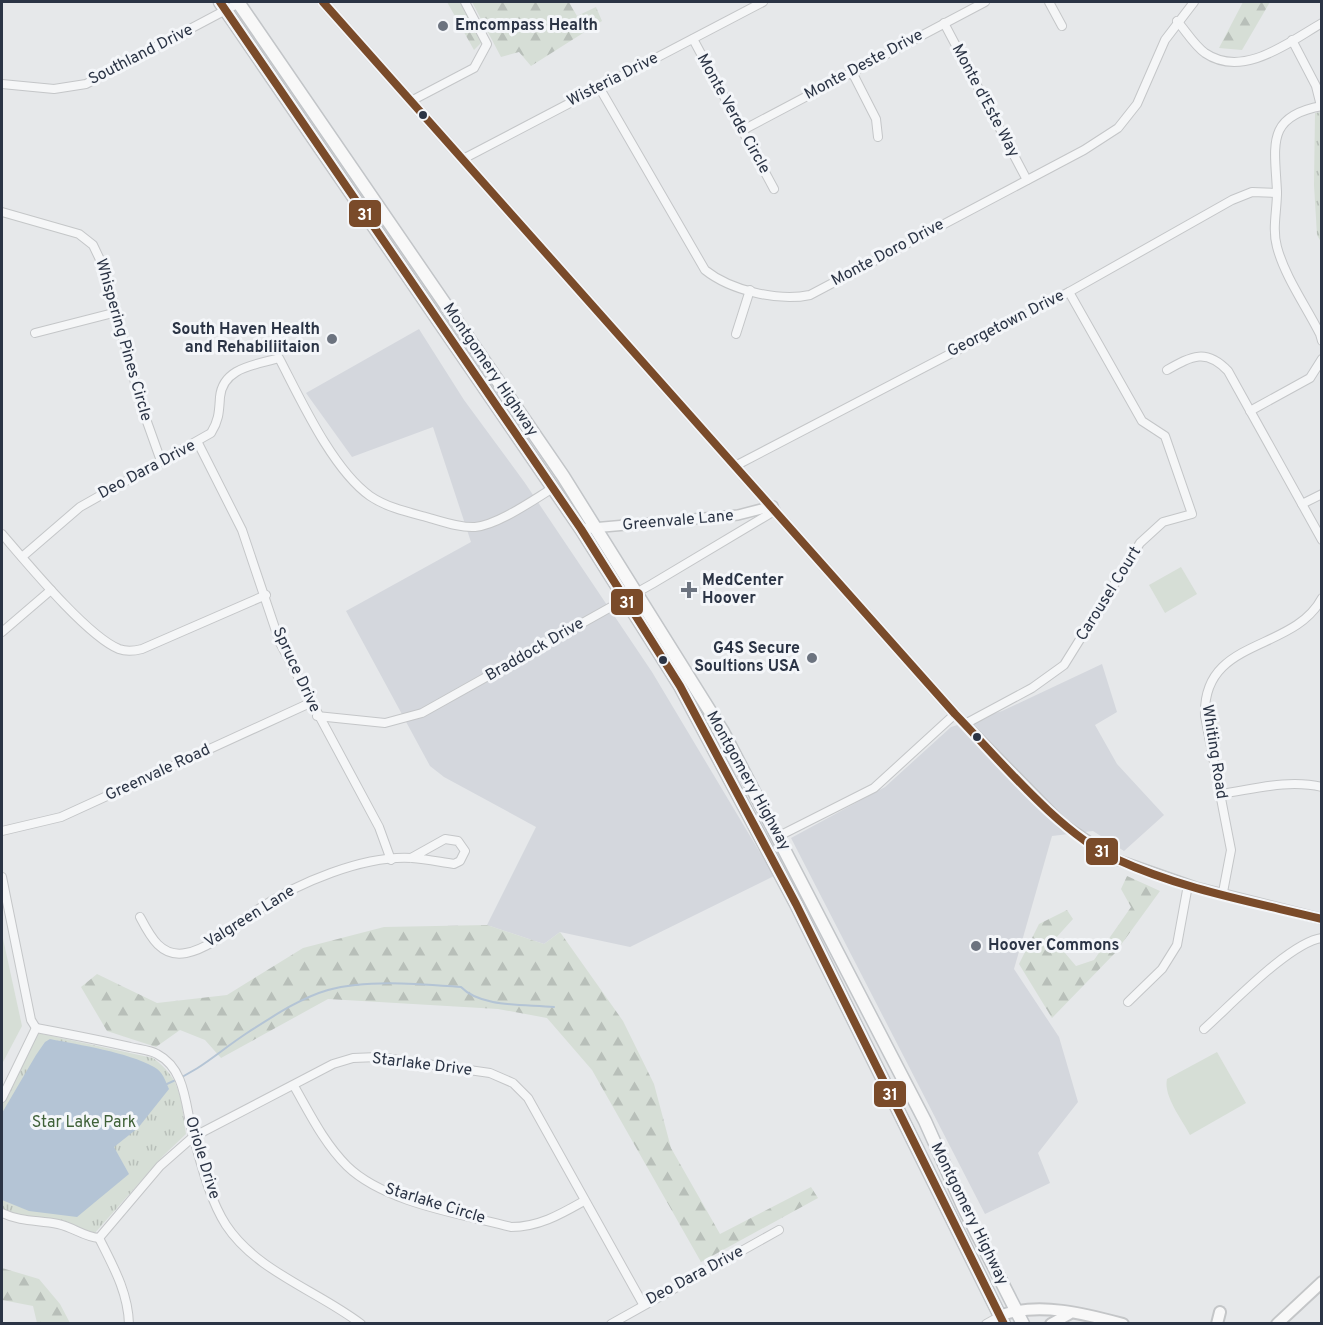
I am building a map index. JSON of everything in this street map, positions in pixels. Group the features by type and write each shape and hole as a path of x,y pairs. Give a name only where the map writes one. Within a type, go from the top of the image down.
{"main road":[{"name":"Montgomery Highway","path":"239,2 597,529 723,732 925,1121 963,1206 1023,1323"},
{"name":"Montgomery Highway","path":"222,6 553,488 680,686 737,790 1003,1319"},
{"path":"1277,1323 1322,1282"},
{"path":"1003,1319 1016,1310 1072,1313 1123,1323"},
{"path":"1051,1323 1072,1313"}],"street":[{"name":"Southland Drive","path":"2,84 54,89 86,84 222,6 239,2"},
{"path":"323,2 965,724 1063,824 1083,840 1115,859 1188,885 1223,892 1322,920"},
{"path":"411,101 474,68 484,53 487,44 484,34 465,2"},
{"name":"Wisteria Drive","path":"463,159 763,2"},
{"name":"Monte Deste Drive","path":"743,130 985,2"},
{"path":"1049,2 1062,26"},
{"name":"Monte Doro Drive","path":"598,87 698,263 714,277 750,290 781,298 810,295 1084,150 1118,128 1137,104 1151,67 1177,21 1194,2"},
{"path":"1177,21 1205,53 1228,61 1242,62 1256,59 1322,23"},
{"name":"Monte d'Este Way","path":"944,23 1027,180"},
{"name":"Monte Verde Circle","path":"693,39 774,189"},
{"path":"1292,40 1316,86 1321,106 1301,110 1288,117 1280,126 1276,137 1277,193 1274,233 1277,247 1322,341"},
{"path":"852,72 876,119 878,137"},
{"name":"Georgetown Drive","path":"737,465 1069,291 1232,200 1252,192 1277,193"},
{"name":"Whispering Pines Circle","path":"2,212 79,234 93,245 104,268 141,405 160,462"},
{"path":"736,334 750,290"},
{"name":"Carousel Court","path":"965,724 1032,688 1064,665 1140,543 1163,522 1192,514 1165,436 1142,421 1069,291"},
{"path":"35,333 117,312"},
{"path":"1167,370 1198,355 1217,359 1228,371 1322,540"},
{"name":"Deo Dara Drive","path":"22,557 80,507 198,443 212,433 219,421 220,396 228,376 238,370 279,358 299,403 343,466 361,488 389,506 458,525 475,527 508,514 553,488"},
{"path":"1250,411 1310,378 1322,359"},
{"name":"Spruce Drive","path":"198,443 242,530 266,594 280,643 317,716 379,826 391,860"},
{"path":"1302,504 1322,494"},
{"name":"Greenvale Lane","path":"581,530 731,516 774,508"},
{"name":"Greenvale Lane","path":"740,531 774,508"},
{"name":"Braddock Drive","path":"317,716 385,723 422,712 625,599 740,531"},
{"path":"2,534 51,590 105,641 129,651 142,649 266,594"},
{"path":"2,632 51,590"},
{"name":"Whiting Road","path":"1223,892 1231,850 1205,716 1204,703 1209,685 1217,672 1229,660 1293,626 1319,609 1322,598"},
{"name":"Greenvale Road","path":"2,831 61,818 310,703"},
{"path":"779,836 874,788 956,714"},
{"path":"1221,794 1286,783 1305,783 1322,787"},
{"name":"Valgreen Lane","path":"140,917 153,942 166,951 184,954 202,947 270,901 306,882 338,870 411,858 454,864 460,861 465,851 458,841 445,839 411,858"},
{"path":"2,877 31,1020 36,1028 2,1098"},
{"path":"1128,1002 1162,969 1177,945 1188,885"},
{"path":"1204,1029 1285,957 1306,942 1322,938"},
{"name":"Oriole Drive","path":"36,1028 157,1054 173,1068 184,1090 193,1137 225,1224 244,1248 269,1266 335,1304 361,1323"},
{"name":"Starlake Drive","path":"99,1238 160,1166 193,1137 333,1064 353,1058 378,1057 490,1073 513,1083 528,1098 643,1304"},
{"name":"Starlake Circle","path":"294,1086 321,1135 348,1167 388,1192 512,1227 525,1227 550,1220 584,1202"},
{"path":"2,1213 31,1222 60,1224 87,1237 99,1238 120,1279 129,1307 129,1323"},
{"name":"Deo Dara Drive","path":"611,1323 779,1230"},
{"path":"986,1323 1003,1319"}],"shaded area":[{"path":"419,329 464,400 525,483 652,672 774,876 630,947 560,932 544,944 487,925 536,827 444,777 430,766 346,611 471,542 433,427 352,457 306,393"},
{"path":"1102,664 1117,712 1095,725 1117,764 1164,815 1124,851 1093,831 1052,836 1014,969 1059,1037 1078,1102 1038,1153 1050,1183 985,1214 791,838 885,787 951,727 1002,711"}],"green space":[{"path":"447,2 461,2 482,42 474,50"},
{"path":"472,2 569,2 577,16 596,7 602,21 531,66 519,52 501,57"},
{"path":"1243,2 1270,2 1242,50 1219,48"},
{"path":"1322,112 1321,242 1317,235 1314,185 1315,113"},
{"path":"1181,567 1197,594 1165,613 1149,585"},
{"path":"1127,876 1160,891 1115,953 1052,1018 1019,964 1039,924 1067,910 1073,919 1054,940 1076,966 1094,960 1131,907 1121,889"},
{"path":"487,925 544,944 560,932 623,1021 654,1084 671,1148 720,1234 811,1187 818,1198 701,1262 592,1070 547,1018 498,1009 328,999 221,1058 205,1040 180,1030 156,1047 107,1031 81,987 97,974 157,1003 227,995 303,948 384,927"},
{"path":"2,934 22,1026 2,1064"},
{"name":"Star Lake Park","path":"38,1033 153,1058 170,1074 178,1091 186,1134 163,1156 94,1234 15,1216 2,1208 2,1103"},
{"path":"1217,1052 1246,1103 1190,1135 1174,1108 1168,1093 1167,1079"},
{"path":"2,1268 39,1279 60,1304 70,1323 37,1323 33,1306 2,1300"}],"water":[{"name":"Star Lake Park","path":"50,1039 103,1050 143,1062 160,1071 169,1089 138,1128 114,1147 129,1174 77,1217 29,1211 2,1200 2,1113 36,1055"}],"waterway":[{"path":"167,1084 200,1067 286,1008 318,993 343,987 394,983 461,987 480,999 492,1002 554,1007"}],"transit line":[{"name":"31","path":"220,2 581,529 680,686 796,904 1004,1324"},
{"name":"31","path":"323,2 955,714 1052,814 1095,848 1166,879 1322,919"}],"place":[{"name":"Emcompass Health","path":"443,26"},
{"name":"South Haven Health and Rehabiliitaion","path":"332,339"},
{"name":"MedCenter Hoover","path":"689,590"},
{"name":"G4S Secure Soultions USA","path":"812,658"},
{"name":"Hoover Commons","path":"976,946"}]}
